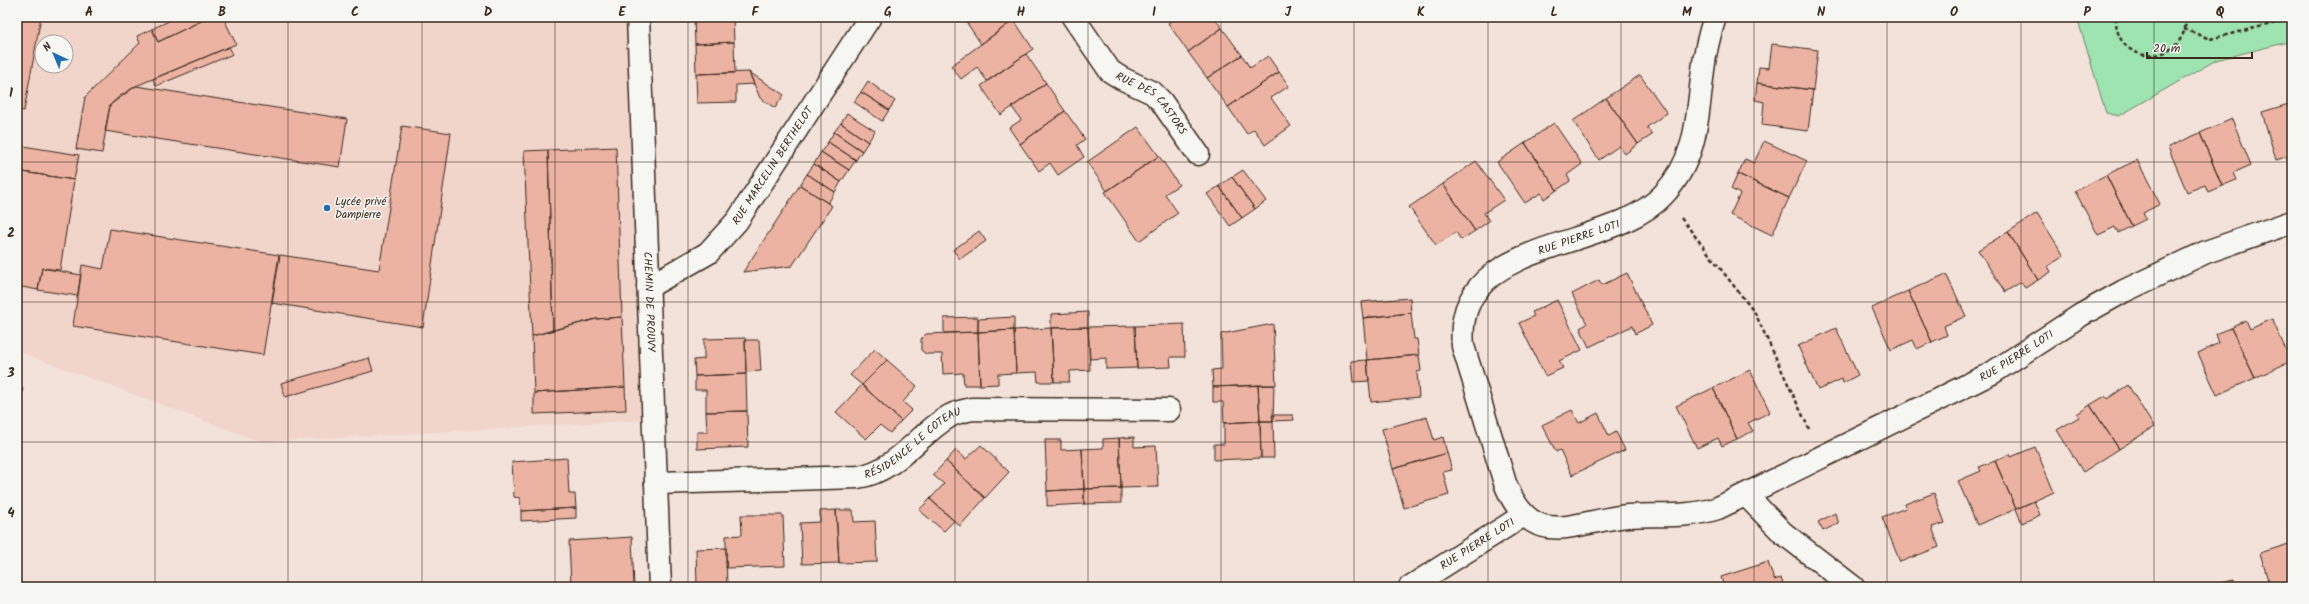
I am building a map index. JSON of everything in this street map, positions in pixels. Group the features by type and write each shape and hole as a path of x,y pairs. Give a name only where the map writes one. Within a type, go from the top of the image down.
{"street":[{"name":"CHEMIN DE PROUVY","path":"638,17 660,587"},
{"name":"RUE MARCELIN BERTHELOT","path":"648,287 708,253 737,221 870,17"},
{"name":"RUE DES CASTORS","path":"1073,17 1110,70 1121,78 1153,93 1162,101 1198,154"},
{"name":"RUE PIERRE LOTI","path":"1715,17 1705,52 1696,132 1684,167 1663,195 1647,209 1618,226 1541,249 1494,273 1472,295 1467,307 1462,327 1463,346 1504,483 1510,495 1524,515 1541,525 1566,529 1626,517 1701,514 1746,496 1992,373 2081,315 2124,291 2206,252 2292,222"},
{"name":"RÉSIDENCE LE COTEAU","path":"656,483 858,478 872,475 899,458 949,416 972,409 1169,410"},
{"path":"1746,496 1783,533 1853,587"},
{"name":"RUE PIERRE LOTI","path":"1410,587 1524,515"}],"path":[{"path":"2116,17 2116,27 2120,39 2129,49 2139,54 2155,56 2174,48 2183,35 2186,17"},
{"path":"2184,29 2210,39 2292,19"},
{"path":"1663,195 1755,313 1822,457"}],"shaded area":[{"name":"Lycée privé Dampierre","path":"17,17 630,17 644,420 262,442 17,351"}],"green space":[{"path":"2077,17 2292,17 2292,41 2216,60 2119,116 2106,113"}],"building":[{"path":"17,17 41,17 38,34 34,34 34,56 24,111 17,109"},
{"path":"177,17 205,19 158,42 152,29"},
{"path":"204,17 223,17 236,44 136,86 120,96 110,105 102,153 76,149 85,97 140,43 137,36 152,29 158,42 205,19"},
{"path":"694,17 733,17 734,42 695,44"},
{"path":"963,17 1011,17 1014,20 981,44"},
{"path":"1176,17 1214,17 1222,28 1188,52 1168,23"},
{"path":"1014,20 1033,49 987,81 977,67 961,79 951,66"},
{"path":"1222,28 1242,55 1207,78 1188,52"},
{"path":"734,42 735,73 696,74 695,44"},
{"path":"1772,44 1818,50 1813,90 1757,83 1759,67 1769,68"},
{"path":"229,47 233,54 156,86 153,79"},
{"path":"1026,54 1046,83 1001,115 981,86"},
{"path":"1242,55 1250,68 1268,56 1279,72 1228,107 1207,78"},
{"path":"749,72 754,84 736,85 736,102 697,103 696,74"},
{"path":"749,72 784,95 775,108 760,98"},
{"path":"1279,72 1289,86 1271,98 1291,126 1265,145 1254,129 1247,134 1228,107"},
{"path":"1640,75 1667,113 1647,127 1652,135 1638,144 1606,98"},
{"path":"868,81 895,101 889,110 861,92"},
{"path":"1046,83 1065,111 1020,144 1009,128 1021,120 1012,107"},
{"path":"1757,83 1813,90 1808,131 1762,125 1764,102 1755,100"},
{"path":"136,86 347,119 340,167 105,131 110,105"},
{"path":"861,92 889,110 882,121 854,102"},
{"path":"1606,98 1638,144 1625,154 1619,146 1599,160 1573,121"},
{"path":"2292,103 2292,155 2276,160 2262,112"},
{"path":"1065,111 1085,139 1077,145 1084,157 1058,175 1050,163 1039,171 1020,144"},
{"path":"847,113 875,131 868,142 841,123"},
{"path":"2232,119 2251,165 2233,173 2236,180 2222,186 2200,133"},
{"path":"841,123 868,142 862,151 834,132"},
{"path":"1554,123 1582,164 1567,175 1570,181 1557,190 1525,143"},
{"path":"402,126 451,133 423,327 272,303 280,255 379,270"},
{"path":"1138,127 1159,156 1107,191 1087,162"},
{"path":"834,132 862,151 856,160 828,142"},
{"path":"2200,133 2222,186 2208,192 2205,185 2187,192 2168,147"},
{"path":"1764,141 1807,161 1789,198 1738,174 1745,159 1754,163"},
{"path":"828,142 856,160 849,170 821,152"},
{"path":"1525,143 1557,190 1544,199 1541,193 1525,203 1497,162"},
{"path":"17,145 79,155 74,180 17,171"},
{"path":"616,147 622,317 596,319 553,330 548,150"},
{"path":"548,150 553,330 532,336 524,151"},
{"path":"821,152 849,170 841,182 814,164"},
{"path":"1159,156 1179,185 1165,194 1178,213 1139,241 1105,192"},
{"path":"2137,160 2160,204 2143,213 2146,219 2132,226 2106,175"},
{"path":"1476,161 1504,200 1484,213 1489,221 1475,231 1443,184"},
{"path":"814,164 841,182 835,192 807,174"},
{"path":"1243,170 1266,201 1255,209 1232,177"},
{"path":"17,171 74,180 60,270 42,268 38,290 17,286"},
{"path":"807,174 835,192 828,203 800,185"},
{"path":"1738,174 1789,198 1772,235 1730,215 1740,194 1731,189"},
{"path":"2106,175 2132,226 2118,233 2115,227 2098,235 2075,191"},
{"path":"1232,177 1255,209 1242,218 1219,186"},
{"path":"1443,184 1475,231 1461,240 1456,232 1436,245 1409,207"},
{"path":"800,185 832,206 792,266 743,272"},
{"path":"1219,186 1242,218 1230,226 1207,194"},
{"path":"2037,213 2064,256 2048,266 2051,272 2038,280 2008,232"},
{"path":"110,229 279,255 263,355 73,326 82,265 103,269"},
{"path":"979,231 986,241 960,259 953,250"},
{"path":"2008,232 2038,280 2025,288 2021,282 2005,292 1978,250"},
{"path":"42,268 81,275 78,296 38,290"},
{"path":"1627,273 1652,325 1635,334 1632,326 1589,347 1580,328 1587,324 1572,294 1599,280 1602,285"},
{"path":"1946,274 1966,316 1944,326 1947,335 1932,342 1908,291"},
{"path":"1908,291 1932,342 1917,349 1913,340 1891,350 1872,308"},
{"path":"1410,298 1411,313 1363,318 1361,302"},
{"path":"1557,300 1582,350 1559,361 1563,368 1545,376 1519,323 1534,316 1532,312"},
{"path":"1088,312 1088,327 1051,328 1051,314"},
{"path":"1411,313 1414,339 1417,339 1419,355 1367,360 1363,318"},
{"path":"622,317 625,387 534,393 532,336 596,319"},
{"path":"978,317 978,332 944,333 944,318"},
{"path":"1014,317 1014,330 978,332 978,319"},
{"path":"2272,319 2291,361 2255,378 2231,328 2246,320 2250,329"},
{"path":"1184,324 1185,357 1170,357 1171,367 1137,368 1135,326"},
{"path":"1273,324 1276,385 1213,387 1212,370 1222,369 1221,334"},
{"path":"1135,326 1137,368 1106,369 1106,358 1090,359 1088,327"},
{"path":"1088,327 1090,370 1070,371 1069,382 1054,382 1051,328"},
{"path":"1051,328 1054,382 1038,382 1037,372 1016,373 1014,330"},
{"path":"1836,328 1858,375 1843,383 1842,379 1818,390 1798,346"},
{"path":"2231,328 2255,378 2217,395 2198,353 2219,343 2216,334"},
{"path":"1014,330 1016,373 998,374 998,384 980,385 978,332"},
{"path":"978,332 980,385 964,385 963,373 943,374 942,354 926,354 921,350 921,339 926,334"},
{"path":"745,338 746,374 695,376 694,360 704,359 704,339"},
{"path":"745,340 759,340 761,371 746,372"},
{"path":"875,349 887,360 862,385 850,375"},
{"path":"1419,355 1421,371 1417,372 1419,397 1371,402 1367,360"},
{"path":"369,358 373,371 285,397 281,383"},
{"path":"887,360 917,386 903,402 912,410 901,421 862,385"},
{"path":"1367,360 1369,381 1353,382 1351,361"},
{"path":"1750,370 1770,412 1748,423 1753,431 1737,439 1713,388"},
{"path":"746,374 747,411 706,412 706,390 695,390 695,376"},
{"path":"17,383 23,389 17,409"},
{"path":"862,385 901,421 890,433 880,425 866,439 836,412"},
{"path":"1258,385 1274,385 1273,421 1260,421"},
{"path":"1258,385 1260,421 1224,423 1223,402 1213,402 1213,387"},
{"path":"2128,385 2154,427 2119,449 2090,405 2105,396 2107,399"},
{"path":"625,387 626,410 534,414 534,393"},
{"path":"1713,388 1737,439 1722,446 1718,438 1697,448 1676,406"},
{"path":"2090,405 2119,449 2083,472 2057,430 2079,417 2077,414"},
{"path":"1572,410 1579,423 1598,413 1609,436 1616,432 1625,450 1572,475 1560,450 1556,452 1542,425"},
{"path":"747,411 748,447 697,449 697,432 707,432 706,412"},
{"path":"1272,415 1293,415 1294,420 1273,421"},
{"path":"1427,417 1434,440 1443,437 1447,453 1393,469 1382,429"},
{"path":"1260,421 1273,421 1274,458 1261,458"},
{"path":"1260,421 1261,458 1214,460 1214,444 1224,444 1224,423"},
{"path":"1134,437 1134,447 1156,446 1158,487 1121,488 1119,438"},
{"path":"1119,438 1121,488 1084,489 1082,449 1103,448 1103,439"},
{"path":"1045,440 1061,440 1061,450 1082,449 1084,489 1047,491"},
{"path":"981,445 1009,472 985,498 946,461 956,450 966,459"},
{"path":"2035,447 2054,492 2016,509 1995,461 2010,454 2011,457"},
{"path":"1447,453 1452,470 1443,472 1449,495 1404,508 1393,469"},
{"path":"567,458 569,494 575,494 576,508 521,511 520,498 514,497 512,462"},
{"path":"946,461 985,498 960,526 930,499 944,484 933,475"},
{"path":"1995,461 2016,509 1977,525 1958,481 1981,471 1979,467"},
{"path":"1121,488 1121,503 1084,504 1084,489"},
{"path":"1084,489 1084,504 1047,506 1047,491"},
{"path":"1934,493 1945,523 1932,527 1939,547 1900,562 1882,517 1906,508 1905,504"},
{"path":"930,499 954,521 944,531 919,510"},
{"path":"2034,501 2040,515 2022,523 2016,509"},
{"path":"576,508 576,518 521,521 521,511"},
{"path":"836,510 839,563 802,564 800,523 820,522 820,511"},
{"path":"836,510 853,510 854,522 875,521 877,562 839,563"},
{"path":"1835,513 1839,523 1823,531 1818,522"},
{"path":"741,515 783,515 785,566 726,568 726,536 742,535"},
{"path":"2292,524 2292,541 2287,525"},
{"path":"632,537 634,587 561,587 571,586 569,541"},
{"path":"2292,543 2292,587 2270,587 2260,553"},
{"path":"726,548 727,587 697,587 696,549"},
{"path":"1768,562 1774,580 1781,578 1784,587 1724,587 1721,577"},
{"path":"2234,580 2235,587 2202,587"}],"place":[{"name":"Lycée privé Dampierre","path":"327,208"}]}
